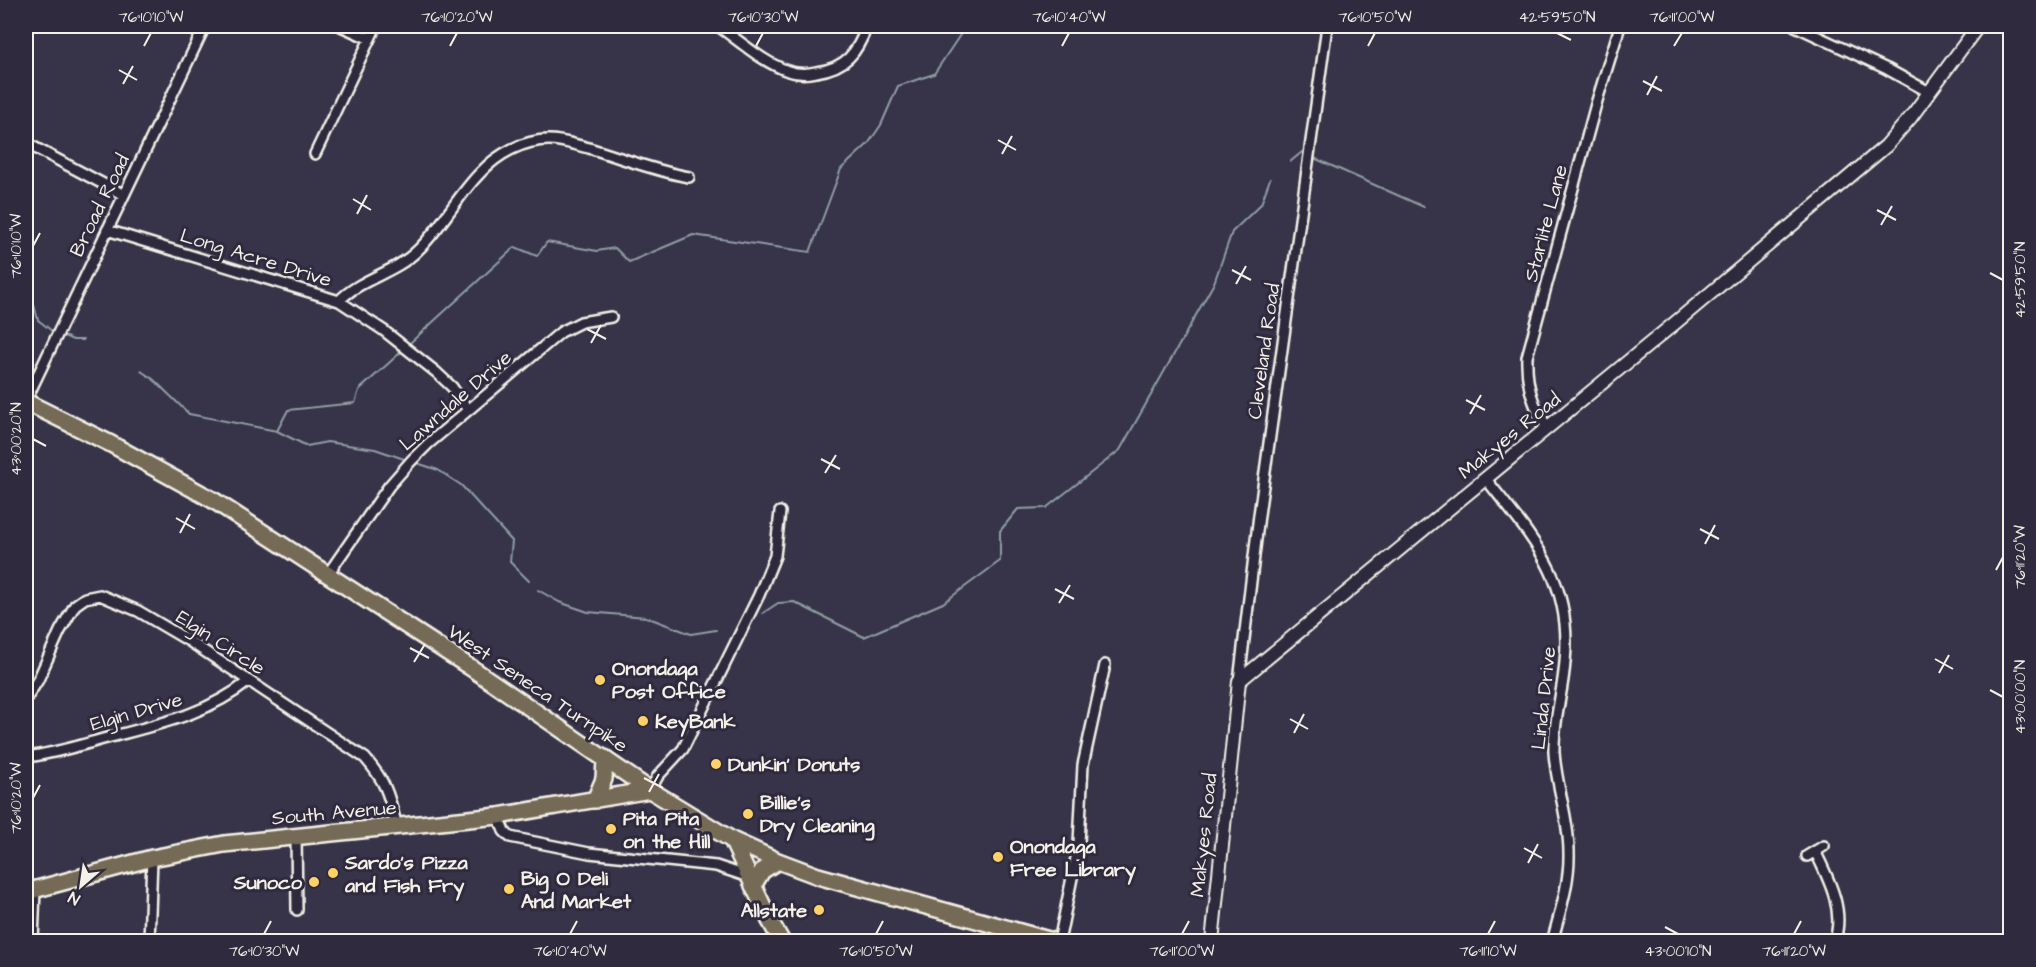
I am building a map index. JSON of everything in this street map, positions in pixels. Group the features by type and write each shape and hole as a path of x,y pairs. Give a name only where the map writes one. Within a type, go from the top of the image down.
{"main road":[{"name":"West Seneca Turnpike","path":"26,401 172,476 213,500 328,574 650,790 732,840 818,876 1057,942"},
{"path":"595,800 604,779 605,758"},
{"name":"South Avenue","path":"30,890 152,858 224,844 498,816 650,790"},
{"path":"732,840 769,920 782,942"},
{"path":"751,881 778,861"}],"street":[{"name":"Broad Road","path":"26,401 205,26"},
{"path":"341,26 370,39"},
{"path":"315,154 376,26"},
{"path":"718,26 765,59 789,71 806,74 829,70 850,58 867,26"},
{"name":"Cleveland Road","path":"1239,681 1259,515 1327,26"},
{"name":"Starlite Lane","path":"1548,428 1539,415 1529,391 1527,357 1596,104 1620,26"},
{"path":"1795,26 1887,69 1929,92"},
{"name":"Makyes Road","path":"1212,942 1239,681 1548,428 1886,146 1977,26"},
{"name":"Long Acre Drive","path":"107,230 339,301 350,290 393,271 418,251 481,172 510,149 527,143 549,140 567,142 656,170 689,177"},
{"path":"26,143 124,195"},
{"path":"339,301 383,330 436,372 452,387 468,410"},
{"name":"Lawndale Drive","path":"328,574 389,486 428,444 561,332 581,322 610,317"},
{"name":"Linda Drive","path":"1486,479 1546,558 1558,586 1566,620 1567,646 1554,745 1555,764 1566,819 1569,870 1552,942"},
{"path":"650,790 658,776 683,749 759,595 775,556 780,512"},
{"name":"Elgin Circle","path":"26,699 38,680 60,631 75,605 85,598 100,595 138,611 189,641 365,758 380,775 387,789 397,827"},
{"path":"1057,942 1079,843 1083,765 1105,665"},
{"name":"Elgin Drive","path":"26,757 185,717 230,696 249,681"},
{"path":"498,816 504,831 510,837 589,853 716,866 751,881"},
{"path":"296,836 297,910"},
{"path":"1815,851 1830,882 1838,914 1834,942"},
{"path":"149,942 152,858"},
{"path":"30,890 33,942"}],"waterway":[{"path":"410,343 515,247 537,256 547,242 597,251 615,248 629,262 693,235 810,252 841,169 868,144 881,125 898,86 934,74 966,26"},
{"path":"1290,162 1302,152"},
{"path":"1314,158 1424,207"},
{"path":"763,613 778,603 794,602 864,637 943,603 1000,561 1000,531 1018,509 1046,508 1120,450 1214,283 1232,232 1261,204 1270,179"},
{"path":"26,298 34,305 38,320 52,331"},
{"path":"64,336 73,340 83,340"},
{"path":"277,431 288,410 355,403 359,390 401,352"},
{"path":"141,371 153,379 189,414 277,431 307,446 327,442 375,449 404,459"},
{"path":"417,463 438,470 461,485 512,541 510,562 529,581"},
{"path":"538,590 559,602 588,612 646,617 691,634 716,630"}],"place":[{"name":"Onondaga Post Office","path":"600,680"},
{"name":"KeyBank","path":"643,721"},
{"name":"Dunkin' Donuts","path":"716,764"},
{"name":"Billie's Dry Cleaning","path":"748,814"},
{"name":"Pita Pita on the Hill","path":"611,829"},
{"name":"Onondaga Free Library","path":"998,857"},
{"name":"Sardo's Pizza and Fish Fry","path":"333,873"},
{"name":"Sunoco","path":"314,882"},
{"name":"Big O Deli And Market","path":"509,889"},
{"name":"Allstate","path":"819,910"}]}
